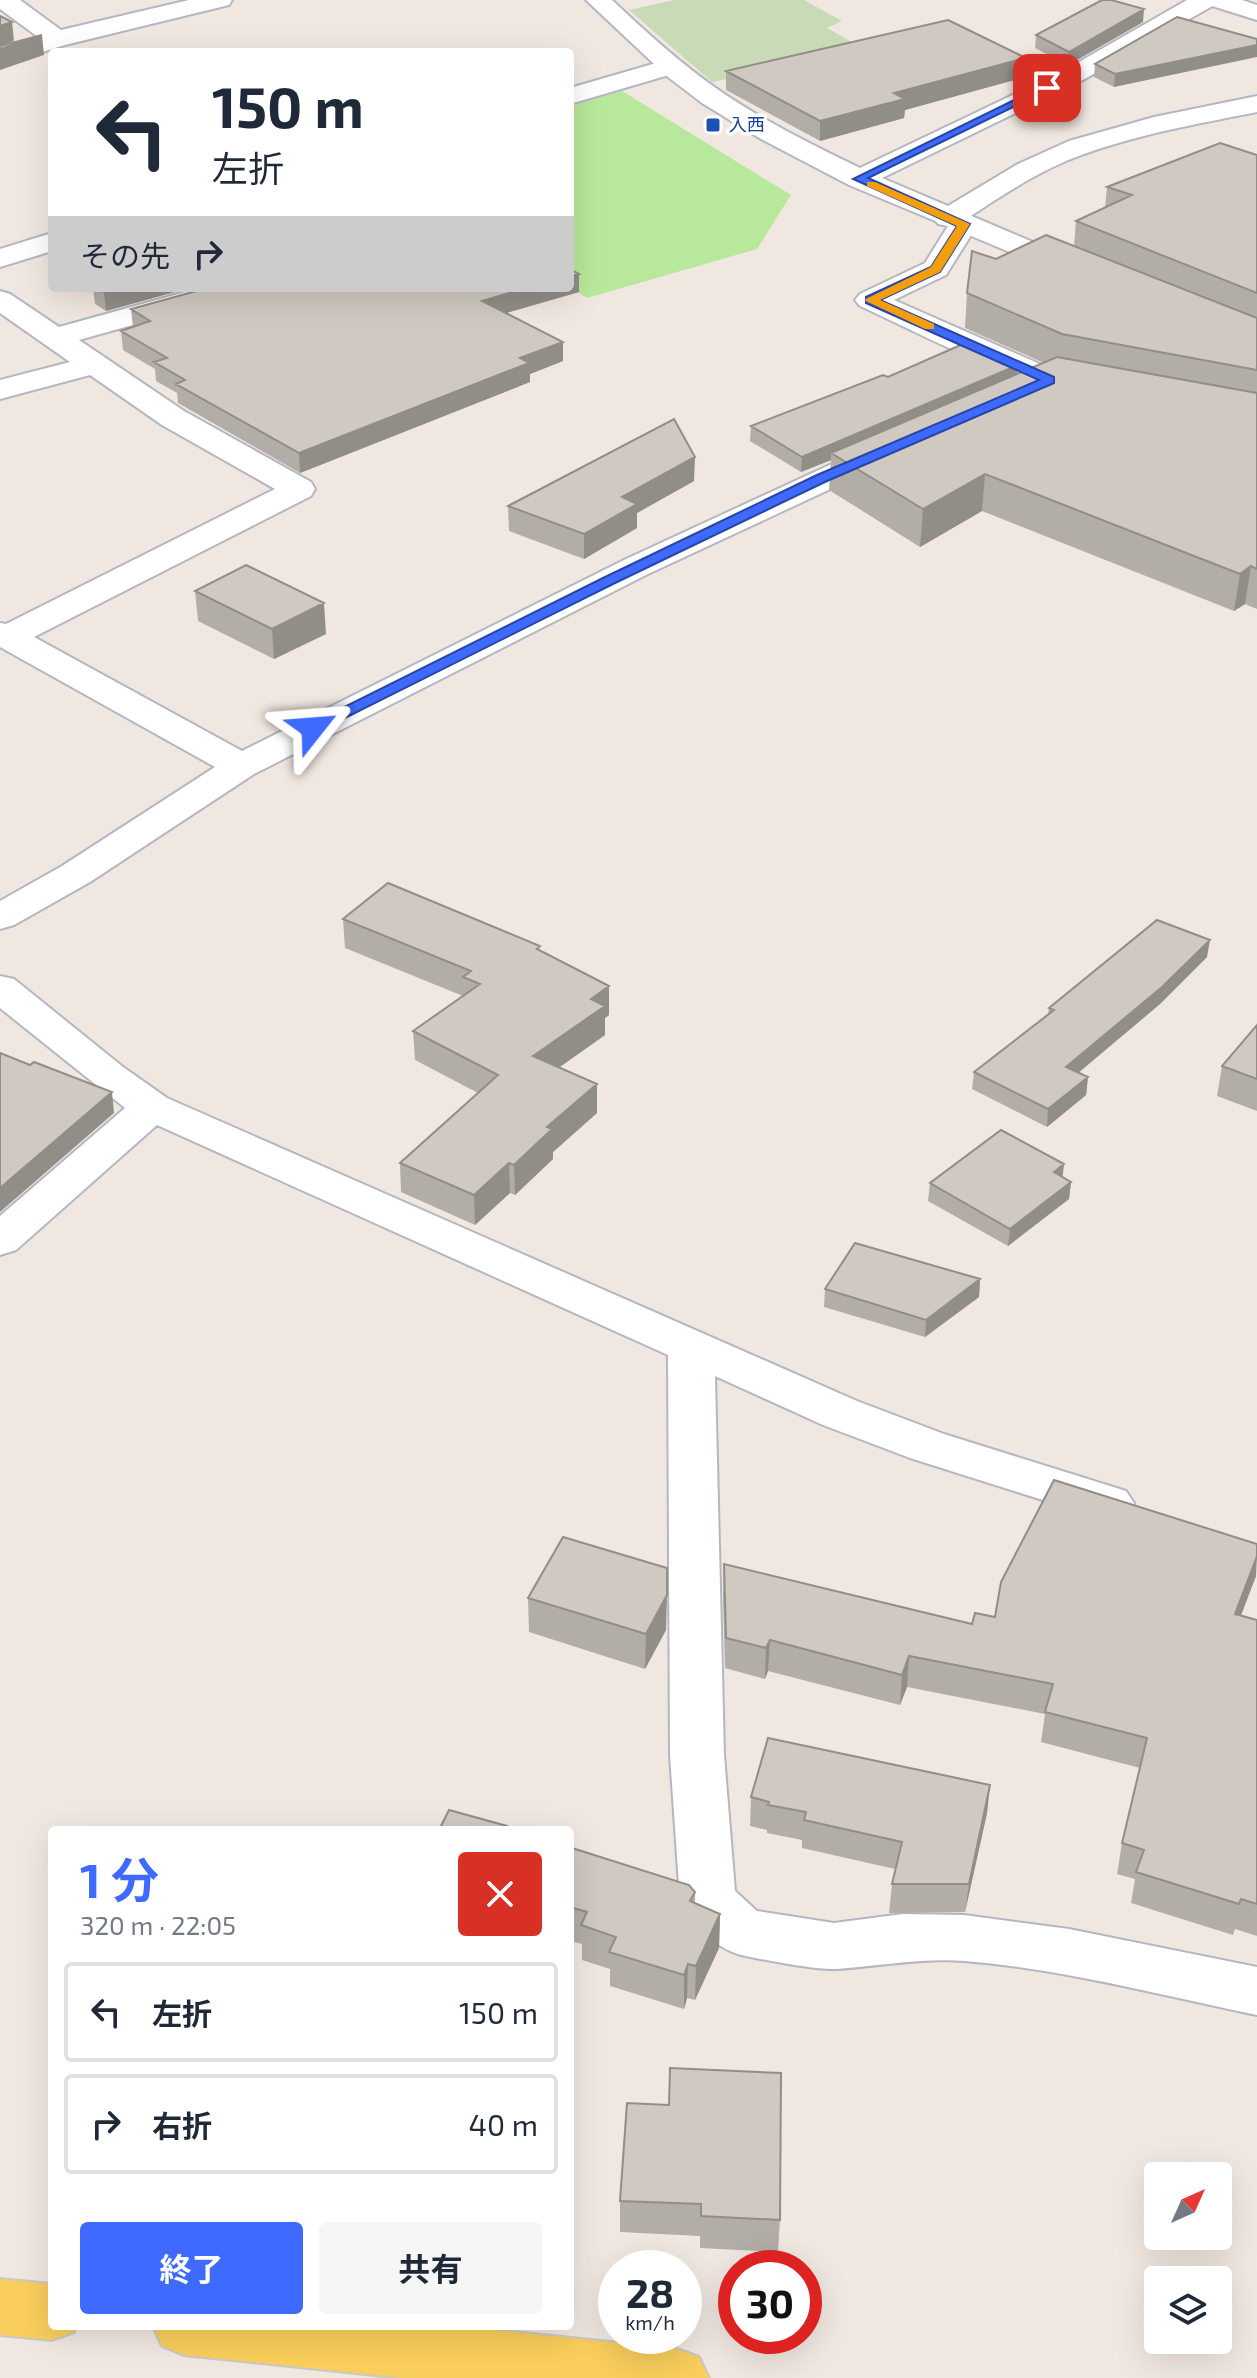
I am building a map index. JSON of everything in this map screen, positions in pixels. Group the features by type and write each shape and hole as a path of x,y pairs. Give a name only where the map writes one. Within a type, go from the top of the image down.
{"main road":[{"path":"0,2307 48,2312"},
{"path":"221,2330 652,2376"}],"street":[{"path":"4,0 57,39"},
{"path":"0,57 57,39 220,0"},
{"path":"598,0 670,67 727,108 859,179 1096,278"},
{"path":"859,179 1074,75 1205,0"},
{"path":"1218,0 1257,13"},
{"path":"574,95 670,67"},
{"path":"1109,391 1050,380 870,300 936,269 956,221 1022,172 1056,155 1155,125 1257,104"},
{"path":"0,258 48,243"},
{"path":"56,337 219,292"},
{"path":"0,300 173,418 299,489 4,635"},
{"path":"0,390 96,364"},
{"path":"1007,398 1050,380"},
{"path":"0,917 76,874 241,766 650,560 822,478 922,435"},
{"path":"4,635 241,766"},
{"path":"0,988 108,1076 152,1107 840,1413 927,1446 1152,1517"},
{"path":"0,1240 152,1107"},
{"path":"691,1349 697,1755 708,1900 742,1932 834,1946 903,1937 964,1938 1069,1952 1257,1991"}],"green space":[{"path":"674,0 804,0 842,21 827,28 866,50 712,82 629,10"},
{"path":"622,91 791,195 757,249 587,298 574,290 574,105"}],"building":[{"path":"1102,0 1144,9 1069,52 1036,35"},
{"path":"0,16 12,22 0,26"},
{"path":"1177,17 1257,39 1257,45 1115,74 1095,64"},
{"path":"948,20 1026,58 894,93 905,99 820,121 726,71"},
{"path":"42,35 0,49 0,46"},
{"path":"1220,143 1257,155 1257,293 1076,221 1132,195 1107,187"},
{"path":"1046,235 1257,318 1257,370 1062,334 967,293 972,251 996,259"},
{"path":"193,292 513,292 482,301 563,342 520,358 529,363 299,453 176,384 185,380 154,362 167,358 121,331 150,321 131,309"},
{"path":"963,341 1018,365 802,457 751,426 883,375 888,377 963,344"},
{"path":"1057,357 1257,393 1257,569 1251,566 1240,574 985,474 923,509 831,453"},
{"path":"674,419 695,457 622,497 637,504 584,534 508,506"},
{"path":"246,565 324,603 272,629 195,591"},
{"path":"388,883 540,946 537,949 609,986 591,999 605,1006 533,1056 597,1084 547,1127 552,1129 514,1165 509,1163 474,1195 400,1163 498,1075 413,1031 480,984 463,977 471,971 343,919"},
{"path":"1157,920 1210,940 1162,987 1066,1067 1088,1077 1048,1109 974,1072 1054,1010 1049,1008"},
{"path":"1257,1025 1257,1079 1222,1066"},
{"path":"0,1053 30,1065 34,1062 112,1092 0,1188"},
{"path":"1001,1130 1064,1164 1054,1172 1071,1182 1010,1229 930,1183"},
{"path":"855,1243 980,1279 926,1320 825,1289"},
{"path":"1054,1480 1257,1544 1257,1556 1235,1614 1257,1620 1257,1904 1241,1899 1239,1904 1136,1872 1144,1850 1122,1843 1147,1738 1045,1712 1053,1684 909,1656 902,1675 770,1640 766,1648 726,1638 724,1564 972,1624 975,1613 995,1617 1001,1582"},
{"path":"563,1537 667,1568 667,1595 646,1634 528,1598"},
{"path":"768,1738 990,1785 969,1884 892,1884 902,1842 804,1820 806,1812 768,1805 769,1802 751,1797"},
{"path":"449,1810 507,1826 441,1826"},
{"path":"574,1849 689,1885 695,1892 690,1901 720,1914 696,1966 688,1964 684,1975 609,1952 616,1937 581,1925 587,1912 574,1908"},
{"path":"670,2068 781,2073 780,2220 701,2216 701,2204 620,2201 627,2103 669,2105"}],"slow traffic":[{"path":"871,184 964,224 936,269 870,300 929,326"}],"place":[{"name":"入西","path":"713,125"}],"route":[{"path":"313,728 822,478 1050,380 870,300 936,269 964,224 859,179 1047,88"}]}
